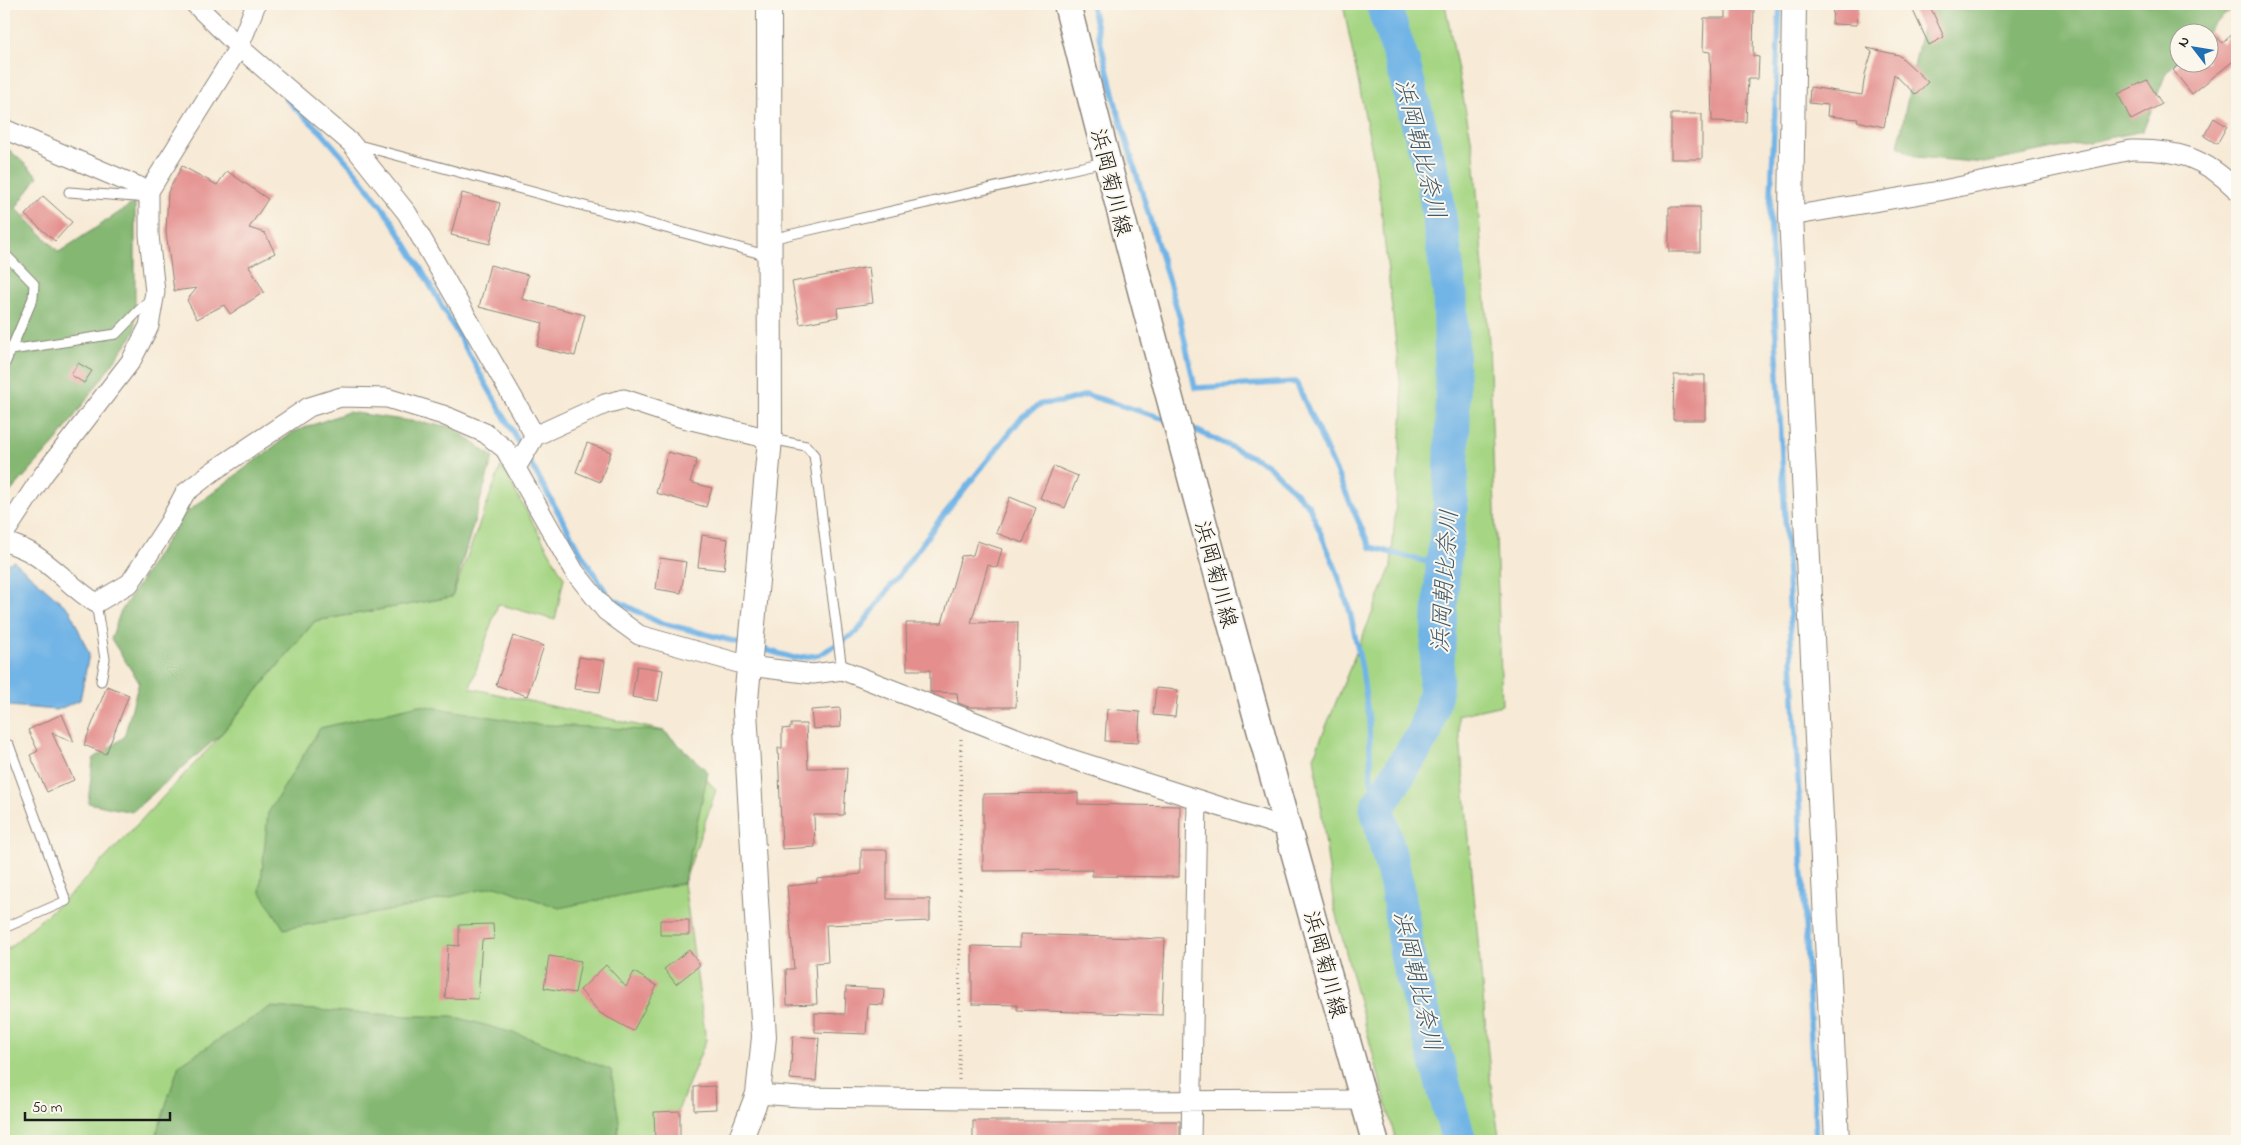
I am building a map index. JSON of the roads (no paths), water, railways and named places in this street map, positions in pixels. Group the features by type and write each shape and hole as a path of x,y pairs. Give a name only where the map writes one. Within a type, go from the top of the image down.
{"main road":[{"name":"浜岡菊川線","path":"1067,4 1140,292 1375,1141"}],"street":[{"path":"195,4 239,47 351,143 407,213 535,436"},
{"path":"4,534 43,475 131,361 149,326 155,295 149,235 149,194 239,47 256,4"},
{"path":"740,1141 758,1094 764,1036 745,711 770,439 769,4"},
{"path":"1794,4 1791,216 1837,1141"},
{"path":"4,129 149,194"},
{"path":"1791,216 1939,191 2130,150 2157,149 2181,153 2220,173 2237,190"},
{"path":"4,541 32,553 79,592 96,603 130,583 169,523 185,493 308,407 341,397 387,398 443,414 485,433 506,449 574,571 606,611 639,634 749,666 812,674 842,670 961,718 1068,758 1287,828"},
{"path":"517,466 535,436 605,404 624,399 679,417 770,439"},
{"path":"1191,1141 1197,800"},
{"path":"758,1094 800,1097 1191,1101 1363,1100"}],"lane":[{"path":"351,143 769,248 1107,161"},
{"path":"69,192 149,194"},
{"path":"4,253 34,284 33,298 4,366"},
{"path":"11,350 116,334 155,295"},
{"path":"770,439 806,446 814,455 842,670"},
{"path":"96,603 104,659 102,681"},
{"path":"4,745 9,745 66,901 4,928"}],"water":[{"path":"14,561 70,610 89,654 80,700 57,710 9,706 4,716 4,565"}],"waterway":[{"path":"1091,4 1117,109 1180,319 1195,388 1296,382 1370,547 1443,566"},
{"name":"浜岡朝比奈川","path":"1383,4 1403,65 1434,181 1450,293 1453,420 1450,511 1443,566 1435,693 1425,732 1377,808 1397,885 1408,960 1459,1141"},
{"path":"1780,4 1770,215 1816,1141"},
{"path":"286,99 321,132 356,172 390,218 421,269 584,558 609,597 658,622 745,644"},
{"path":"756,647 794,658 819,655 857,632 938,522 1023,416 1041,404 1061,402 1087,395 1169,420"},
{"path":"1185,425 1267,464 1309,506 1336,569 1350,612 1362,669 1369,721 1371,779 1377,808"}]}
